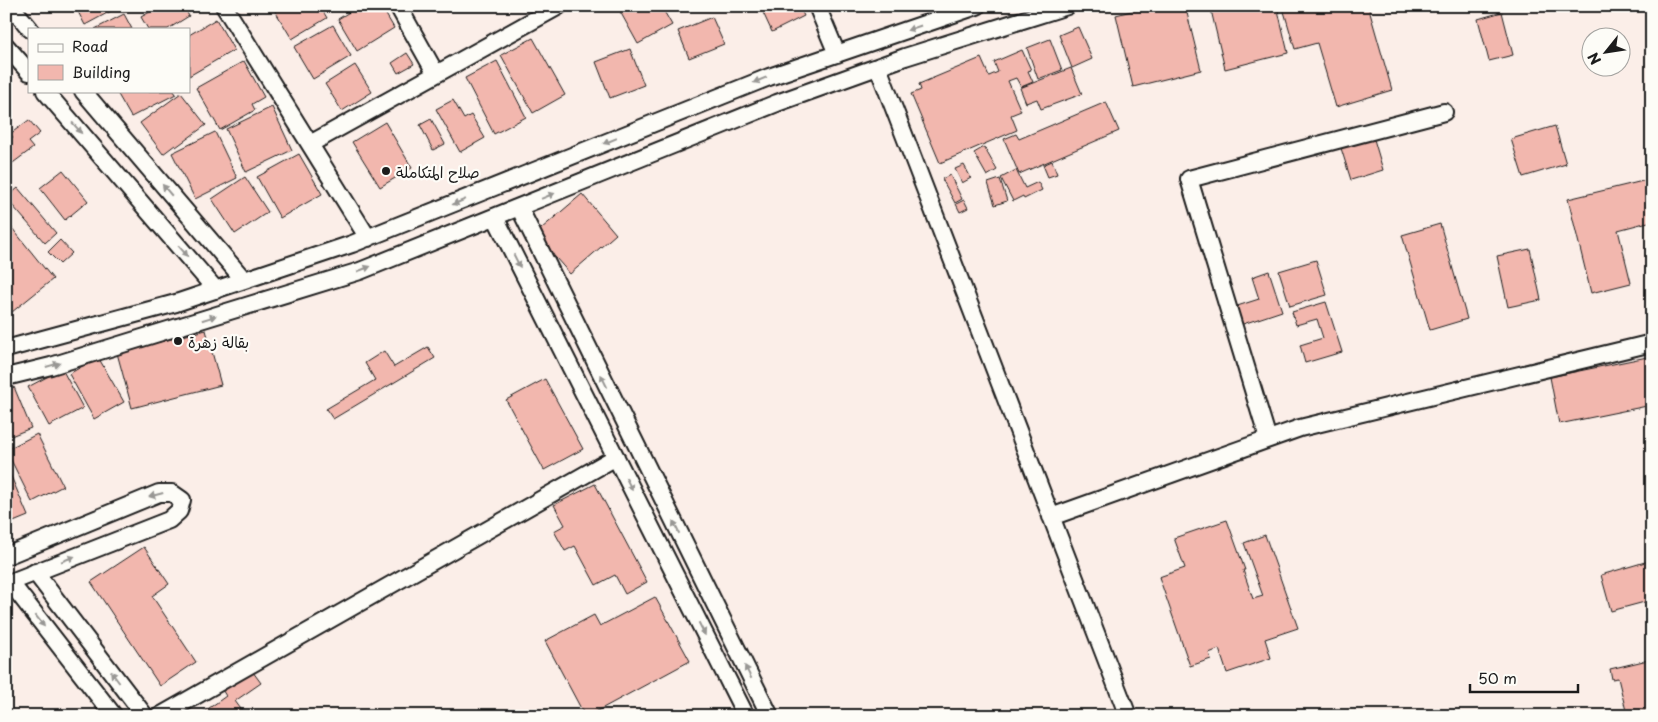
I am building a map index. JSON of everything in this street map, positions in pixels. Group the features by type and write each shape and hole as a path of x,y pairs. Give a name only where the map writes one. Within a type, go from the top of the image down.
{"street":[{"path":"11,6 29,28"},
{"path":"224,6 368,238"},
{"path":"398,6 436,74"},
{"path":"310,144 559,6"},
{"path":"817,6 837,54"},
{"path":"9,345 176,303 368,238 769,77 977,6"},
{"path":"6,377 51,366 360,271 777,104 915,54 1067,6"},
{"path":"6,46 28,71"},
{"path":"878,67 1128,716"},
{"path":"46,92 216,290"},
{"path":"84,92 244,280"},
{"path":"1268,439 1189,179 1444,112"},
{"path":"519,208 770,716"},
{"path":"495,217 746,716"},
{"path":"1051,517 1300,428 1652,344"},
{"path":"160,716 616,457"},
{"path":"6,556 159,493 172,493 182,500 179,511 169,520 8,583 114,716"},
{"path":"36,572 145,716"}],"building":[{"path":"75,6 108,6 111,11 85,25"},
{"path":"154,6 183,6 189,16 170,28 147,28 141,17 155,9"},
{"path":"272,6 320,6 327,18 292,39"},
{"path":"359,6 381,6 394,28 357,51 338,19"},
{"path":"617,6 661,6 672,25 638,44"},
{"path":"760,6 799,6 804,16 772,32"},
{"path":"1150,6 1170,6 1170,8 1181,6 1182,10 1186,9 1201,70 1133,87 1116,15"},
{"path":"1210,6 1277,6 1288,53 1225,69"},
{"path":"1287,6 1368,6 1392,90 1336,107 1317,43 1295,49 1283,8"},
{"path":"1502,12 1513,55 1489,61 1478,19"},
{"path":"124,14 131,28 97,28"},
{"path":"712,17 724,44 689,58 678,31"},
{"path":"216,19 234,50 190,75 190,34"},
{"path":"333,25 351,56 313,79 294,47"},
{"path":"1078,27 1092,59 1072,68 1059,35"},
{"path":"533,38 565,95 533,113 501,55"},
{"path":"1050,39 1062,70 1038,79 1027,48"},
{"path":"630,49 644,85 610,98 596,62"},
{"path":"1022,50 1031,70 1028,71 1033,82 1021,87 1016,78 1008,81 1021,111 1011,115 1017,130 940,163 911,94 921,90 919,84 981,58 989,76 998,72 994,62"},
{"path":"407,53 414,64 398,73 392,63"},
{"path":"244,61 264,97 252,104 255,110 220,130 196,88"},
{"path":"497,61 526,117 494,134 465,78"},
{"path":"355,65 372,92 342,111 325,84"},
{"path":"1071,68 1082,94 1041,109 1037,99 1026,103 1020,88"},
{"path":"117,92 175,92 176,94 131,117"},
{"path":"181,93 206,125 163,154 140,123"},
{"path":"453,100 464,119 471,115 485,138 460,152 436,109"},
{"path":"1106,102 1119,131 1019,174 1004,139 1016,134 1019,139"},
{"path":"272,107 292,150 246,172 226,129"},
{"path":"431,119 445,144 433,150 420,125"},
{"path":"29,120 40,133 28,142 33,148 6,168 6,142 13,137 10,134"},
{"path":"385,122 412,168 380,187 352,142"},
{"path":"1555,126 1566,164 1523,177 1511,139"},
{"path":"215,132 237,178 195,199 172,153"},
{"path":"1373,136 1383,170 1351,180 1340,145"},
{"path":"984,147 997,170 987,176 974,153"},
{"path":"299,154 322,194 280,218 257,177"},
{"path":"1052,161 1057,174 1048,177 1043,165"},
{"path":"964,165 971,178 962,183 955,169"},
{"path":"63,170 88,201 65,220 40,188"},
{"path":"1016,170 1025,188 1038,182 1042,190 1024,199 1023,196 1013,201 1001,178"},
{"path":"950,175 962,199 955,203 942,179"},
{"path":"245,177 268,212 235,234 212,199"},
{"path":"1000,179 1007,201 995,205 988,183"},
{"path":"1647,180 1652,198 1652,221 1618,230 1631,283 1591,293 1568,199"},
{"path":"18,188 56,233 45,243 6,198"},
{"path":"582,194 616,234 570,274 535,234"},
{"path":"964,200 968,208 960,212 956,204"},
{"path":"8,223 53,279 12,312 6,304 6,225"},
{"path":"1440,224 1467,319 1430,330 1402,235"},
{"path":"60,240 72,253 60,264 48,252"},
{"path":"1530,249 1541,300 1508,307 1497,256"},
{"path":"1316,260 1327,295 1290,306 1279,271"},
{"path":"1269,271 1282,311 1237,326 1231,308 1259,299 1252,277"},
{"path":"1326,302 1342,352 1305,363 1300,345 1323,338 1317,319 1296,325 1292,312"},
{"path":"206,330 221,385 132,408 117,353"},
{"path":"428,347 435,358 333,419 326,409 375,380 365,363 384,351 394,367"},
{"path":"1652,356 1652,405 1559,424 1550,377"},
{"path":"98,357 124,402 94,419 69,374"},
{"path":"62,369 83,408 49,426 28,387"},
{"path":"545,379 583,449 544,470 506,400"},
{"path":"14,387 31,428 6,438 6,390"},
{"path":"37,434 63,486 32,502 6,450"},
{"path":"6,474 7,476 10,474 28,516 6,525"},
{"path":"595,484 647,582 625,594 615,575 596,585 575,546 565,551 554,531 565,525 554,505"},
{"path":"1227,520 1253,599 1263,596 1244,543 1265,535 1298,628 1265,639 1271,658 1227,673 1219,649 1209,653 1211,659 1190,666 1159,577 1185,568 1174,538"},
{"path":"144,547 169,584 152,596 196,662 160,686 91,582"},
{"path":"1652,560 1652,600 1611,611 1601,575"},
{"path":"655,597 690,661 585,716 545,641 594,615 600,626"},
{"path":"1652,659 1652,709 1627,715 1618,678 1612,679 1610,669"},
{"path":"250,668 261,683 235,701 246,716 198,716 226,696 221,688"}],"place":[{"name":"صلاح المتكاملة","path":"386,171"},
{"name":"بقالة زهرة","path":"178,341"}]}
